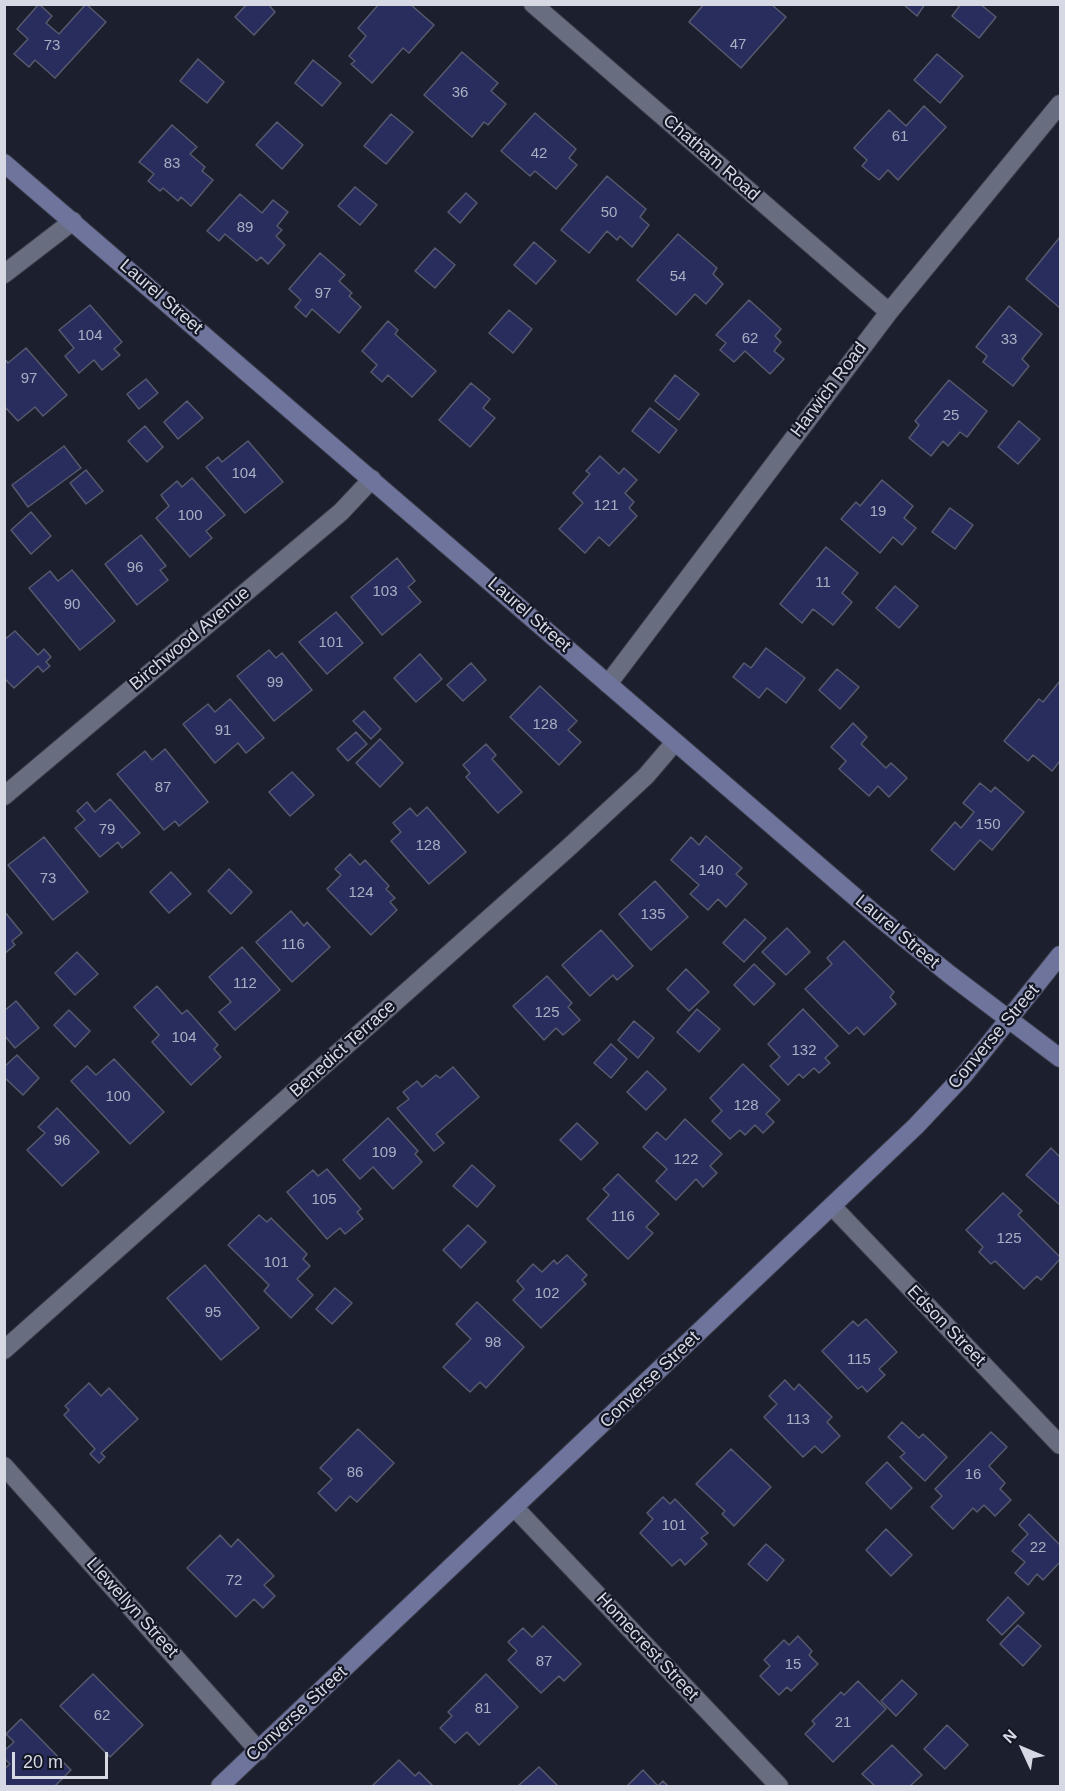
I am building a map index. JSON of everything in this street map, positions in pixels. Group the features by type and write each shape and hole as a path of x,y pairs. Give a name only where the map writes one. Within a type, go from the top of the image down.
{"street":[{"name":"Chatham Road","path":"533,4 889,312"},
{"name":"Harwich Road","path":"608,684 889,312 1060,104"},
{"name":"Laurel Street","path":"4,163 876,915 1060,1058"},
{"path":"4,274 74,222"},
{"name":"Birchwood Avenue","path":"4,796 341,512 372,479"},
{"name":"Benedict Terrace","path":"4,1350 567,849 645,776 675,742"},
{"name":"Converse Street","path":"220,1786 916,1126 964,1075 1060,955"},
{"name":"Edson Street","path":"832,1206 1060,1445"},
{"name":"Llewellyn Street","path":"4,1466 259,1750"},
{"name":"Homecrest Street","path":"515,1508 779,1786"}],"building":[{"path":"39,4 52,16 46,23 59,34 86,4 106,22 55,78 35,60 29,67 14,54 28,39 17,29"},
{"path":"247,4 268,4 275,12 254,35 235,17"},
{"path":"379,4 410,4 434,25 409,53 403,48 372,83 351,64 355,61 349,56 366,36 358,28"},
{"path":"704,4 771,4 786,17 741,68 689,22"},
{"path":"903,4 925,4 917,16"},
{"path":"961,4 980,4 996,17 979,38 952,16"},
{"path":"462,52 498,83 491,91 506,104 488,125 484,122 472,137 424,95"},
{"path":"937,54 963,76 940,103 914,80"},
{"path":"198,59 224,82 207,103 180,81"},
{"path":"313,60 341,83 322,106 295,83"},
{"path":"924,106 946,127 898,180 888,170 879,180 862,166 867,160 854,148 889,110 906,126"},
{"path":"535,113 576,149 569,158 577,165 556,189 535,171 530,176 501,151"},
{"path":"391,114 413,132 386,164 364,146"},
{"path":"277,122 303,145 282,169 256,145"},
{"path":"172,125 197,147 190,154 205,167 202,171 213,180 191,206 181,197 178,201 163,188 160,191 148,181 154,174 139,162"},
{"path":"607,176 646,209 640,217 649,225 632,247 620,236 617,240 607,231 589,253 561,230"},
{"path":"355,187 377,205 360,225 338,206"},
{"path":"466,193 477,203 460,223 448,212"},
{"path":"240,194 262,213 273,200 288,212 277,226 282,230 276,236 285,245 268,264 261,257 257,261 225,234 219,241 207,231"},
{"path":"678,234 717,268 713,274 723,284 706,304 695,294 676,315 637,280"},
{"path":"1060,237 1060,308 1026,279"},
{"path":"534,242 556,261 536,284 514,265"},
{"path":"435,248 455,265 435,288 415,271"},
{"path":"320,253 345,275 339,281 352,293 349,296 361,307 339,333 312,309 306,317 295,307 301,300 289,289"},
{"path":"749,300 781,329 775,336 781,342 774,351 784,359 770,374 745,351 734,362 720,350 726,343 716,335"},
{"path":"90,305 122,342 114,349 120,355 102,370 94,360 79,373 65,356 74,348 59,330"},
{"path":"1009,306 1042,334 1022,359 1029,366 1013,386 983,362 987,356 976,347"},
{"path":"509,310 532,329 513,353 489,333"},
{"path":"388,321 398,330 395,334 436,371 412,397 388,375 382,382 371,372 377,365 362,351"},
{"path":"26,348 67,395 43,416 35,407 18,421 4,406 4,358 8,363"},
{"path":"675,375 699,394 679,420 655,401"},
{"path":"146,379 158,393 139,409 127,394"},
{"path":"949,380 987,411 967,437 960,432 948,446 943,441 931,456 909,438 919,425 915,421"},
{"path":"471,383 490,399 483,408 495,418 470,447 439,420"},
{"path":"187,401 203,418 178,439 164,422"},
{"path":"650,408 677,430 659,453 632,431"},
{"path":"1019,421 1040,439 1018,464 998,447"},
{"path":"145,426 163,447 147,462 128,441"},
{"path":"248,441 283,482 245,513 206,467 218,457 222,462"},
{"path":"64,446 81,468 28,507 12,485"},
{"path":"600,456 619,474 624,468 637,480 625,493 634,502 629,508 637,516 609,546 599,537 585,553 559,529 583,503 573,493 590,474 586,471"},
{"path":"86,470 103,491 86,504 70,483"},
{"path":"192,478 225,515 206,531 212,538 190,557 156,518 169,506 161,495 177,481 182,487"},
{"path":"882,480 913,506 904,518 916,528 902,545 893,537 880,553 841,519 856,502 860,506"},
{"path":"950,508 973,525 955,549 932,532"},
{"path":"31,512 51,536 31,554 11,530"},
{"path":"141,535 166,566 160,570 168,580 137,605 105,564"},
{"path":"826,547 858,573 842,593 852,602 833,625 813,609 802,623 780,604"},
{"path":"397,558 415,581 408,587 421,602 382,635 351,597"},
{"path":"72,570 115,621 80,650 29,588 50,571 58,581"},
{"path":"895,586 918,606 899,628 876,608"},
{"path":"336,612 363,643 327,674 299,642"},
{"path":"15,631 38,655 44,649 51,657 46,662 50,666 43,672 38,666 14,688 4,678 4,640"},
{"path":"766,648 805,678 786,703 767,688 759,698 733,677 744,663 751,668"},
{"path":"269,650 276,658 282,653 312,690 274,721 237,676"},
{"path":"420,654 442,679 416,702 394,678"},
{"path":"471,663 486,680 463,701 447,685"},
{"path":"837,669 859,687 840,709 819,690"},
{"path":"1060,681 1060,761 1052,771 1033,755 1028,761 1004,741 1039,699 1043,702"},
{"path":"540,686 577,721 568,730 581,742 559,765 510,717"},
{"path":"230,699 264,738 246,753 238,743 215,763 183,724 208,704 215,712"},
{"path":"364,711 381,729 371,739 353,721"},
{"path":"853,723 867,737 861,744 886,768 891,763 907,778 889,797 878,786 869,796 839,769 846,761 831,747"},
{"path":"356,732 367,744 348,761 337,749"},
{"path":"380,739 403,763 380,787 356,763"},
{"path":"486,744 496,755 492,759 522,792 498,813 466,777 470,773 463,765"},
{"path":"165,749 208,802 179,826 175,821 164,830 117,774 145,751 152,760"},
{"path":"292,772 314,795 290,816 269,792"},
{"path":"980,783 991,792 995,787 1024,812 992,850 980,840 954,870 931,850 955,822 961,828 974,812 963,803"},
{"path":"110,799 140,833 122,848 118,842 100,857 75,828 85,820 77,811 87,802 95,812"},
{"path":"427,807 466,852 429,884 391,841 401,832 393,823 410,808 417,816"},
{"path":"706,836 742,868 736,874 747,884 726,907 718,899 708,910 690,894 699,885 671,860 691,837 699,845"},
{"path":"44,837 88,892 53,920 8,865"},
{"path":"350,854 360,865 365,860 389,886 386,889 395,898 390,902 397,910 371,935 327,889 341,875 335,869"},
{"path":"229,869 252,892 231,914 208,891"},
{"path":"171,872 191,894 169,913 150,892"},
{"path":"655,881 688,917 651,950 619,914"},
{"path":"4,911 22,933 12,941 15,945 4,954"},
{"path":"291,911 304,926 307,922 330,947 292,982 256,942"},
{"path":"745,919 766,938 744,962 723,943"},
{"path":"787,928 810,952 786,975 762,952"},
{"path":"601,930 633,966 617,980 613,975 590,996 562,965"},
{"path":"844,941 894,992 890,997 896,1004 864,1035 857,1027 849,1034 805,989 832,964 827,958"},
{"path":"242,947 280,990 235,1030 219,1012 231,1002 209,977"},
{"path":"77,952 98,974 75,995 55,973"},
{"path":"754,964 775,984 754,1005 734,985"},
{"path":"686,969 709,992 689,1011 667,989"},
{"path":"547,976 572,1003 568,1007 580,1020 563,1035 556,1028 544,1040 513,1006"},
{"path":"157,986 182,1014 187,1010 218,1045 214,1049 221,1057 191,1085 152,1042 159,1035 134,1007"},
{"path":"16,1001 39,1028 15,1048 4,1035 4,1011"},
{"path":"697,1009 720,1029 699,1052 677,1032"},
{"path":"803,1009 838,1046 825,1058 830,1063 819,1073 814,1068 803,1078 799,1074 788,1085 770,1066 780,1057 768,1044"},
{"path":"69,1010 90,1031 75,1047 54,1025"},
{"path":"634,1021 654,1038 638,1058 618,1040"},
{"path":"611,1044 627,1059 611,1078 594,1063"},
{"path":"17,1055 39,1078 23,1095 4,1077 4,1067"},
{"path":"114,1059 164,1112 130,1144 71,1081 87,1066 96,1075"},
{"path":"743,1064 780,1100 766,1114 774,1122 763,1133 755,1125 745,1135 740,1130 730,1139 712,1121 722,1111 710,1098"},
{"path":"453,1067 479,1097 436,1134 444,1143 434,1151 397,1108 409,1099 403,1092 417,1081 422,1087 436,1075 440,1078"},
{"path":"647,1071 666,1089 646,1110 627,1092"},
{"path":"57,1108 99,1152 62,1186 27,1150 45,1133 38,1127"},
{"path":"388,1118 418,1151 415,1154 422,1162 393,1189 373,1167 360,1179 343,1160"},
{"path":"685,1119 722,1154 710,1166 717,1173 703,1187 696,1179 676,1200 656,1181 667,1169 643,1147 657,1132 666,1140"},
{"path":"577,1123 598,1143 581,1160 560,1140"},
{"path":"1051,1148 1060,1157 1060,1205 1026,1175"},
{"path":"472,1165 495,1186 477,1207 453,1186"},
{"path":"327,1169 361,1209 357,1212 363,1219 345,1234 340,1228 327,1239 287,1192 313,1170 318,1176"},
{"path":"618,1174 659,1214 646,1227 653,1233 628,1259 587,1219 609,1195 603,1189"},
{"path":"1003,1193 1022,1211 1018,1215 1060,1257 1041,1280 1037,1276 1024,1289 995,1261 991,1264 979,1252 983,1247 966,1230"},
{"path":"259,1215 267,1222 271,1218 307,1254 303,1259 310,1266 297,1279 313,1295 291,1318 264,1291 269,1285 228,1245"},
{"path":"468,1225 486,1242 461,1268 443,1250"},
{"path":"567,1255 587,1275 582,1280 586,1284 541,1328 513,1300 524,1289 517,1281 533,1264 542,1272 554,1260 557,1264"},
{"path":"205,1265 259,1328 221,1360 167,1298"},
{"path":"335,1288 352,1303 332,1324 316,1309"},
{"path":"477,1302 524,1347 486,1388 480,1382 470,1392 443,1367 471,1339 456,1324"},
{"path":"866,1319 897,1352 879,1369 885,1375 867,1392 862,1386 858,1389 822,1351 853,1321 858,1326"},
{"path":"785,1380 794,1390 799,1384 832,1417 827,1422 840,1436 822,1453 815,1446 803,1457 764,1417 777,1404 769,1396"},
{"path":"89,1383 101,1396 109,1388 138,1419 101,1453 105,1457 99,1463 90,1454 95,1449 64,1415 69,1410 65,1406"},
{"path":"902,1422 919,1438 923,1434 947,1457 925,1481 900,1457 905,1453 888,1437"},
{"path":"358,1429 394,1463 357,1502 350,1496 336,1511 318,1493 332,1479 320,1468"},
{"path":"991,1432 1007,1447 989,1466 1005,1483 1000,1489 1011,1500 995,1516 984,1505 977,1512 973,1508 953,1529 931,1507 942,1496 935,1489"},
{"path":"731,1449 771,1487 734,1526 722,1514 725,1511 696,1484"},
{"path":"887,1462 912,1488 891,1509 866,1483"},
{"path":"663,1497 670,1504 675,1499 708,1533 701,1538 707,1544 685,1565 680,1559 672,1566 640,1533 653,1519 647,1513"},
{"path":"1029,1514 1060,1545 1060,1562 1043,1580 1037,1574 1028,1585 1015,1573 1025,1562 1012,1551 1028,1534 1019,1525"},
{"path":"886,1529 912,1555 891,1576 866,1550"},
{"path":"220,1535 231,1547 238,1539 274,1576 264,1585 275,1596 263,1608 254,1599 236,1617 187,1568"},
{"path":"766,1544 784,1560 767,1581 748,1564"},
{"path":"1008,1597 1024,1613 1002,1635 987,1620"},
{"path":"1018,1625 1041,1646 1023,1666 1000,1644"},
{"path":"543,1626 581,1664 564,1681 559,1676 541,1693 508,1660 517,1651 508,1642 523,1628 532,1637"},
{"path":"798,1636 812,1651 809,1655 818,1664 791,1691 787,1687 779,1695 760,1676 770,1666 764,1660 784,1640 789,1645"},
{"path":"93,1674 143,1725 110,1757 60,1706"},
{"path":"486,1674 518,1707 479,1745 467,1732 455,1743 440,1728 452,1716 448,1712"},
{"path":"902,1680 917,1694 896,1716 881,1701"},
{"path":"858,1681 886,1709 833,1762 805,1734 815,1724 812,1721 841,1692 844,1695"},
{"path":"21,1719 71,1770 55,1786 7,1786 4,1784 4,1769 10,1764 4,1758 4,1751 14,1742 6,1734"},
{"path":"947,1725 968,1745 945,1769 924,1749"},
{"path":"892,1745 922,1775 910,1786 875,1786 862,1774"},
{"path":"399,1760 415,1776 419,1772 433,1786 372,1786"},
{"path":"539,1767 558,1786 518,1786"},
{"path":"643,1770 658,1786 627,1786"},
{"path":"663,1781 668,1786 658,1786"}]}
